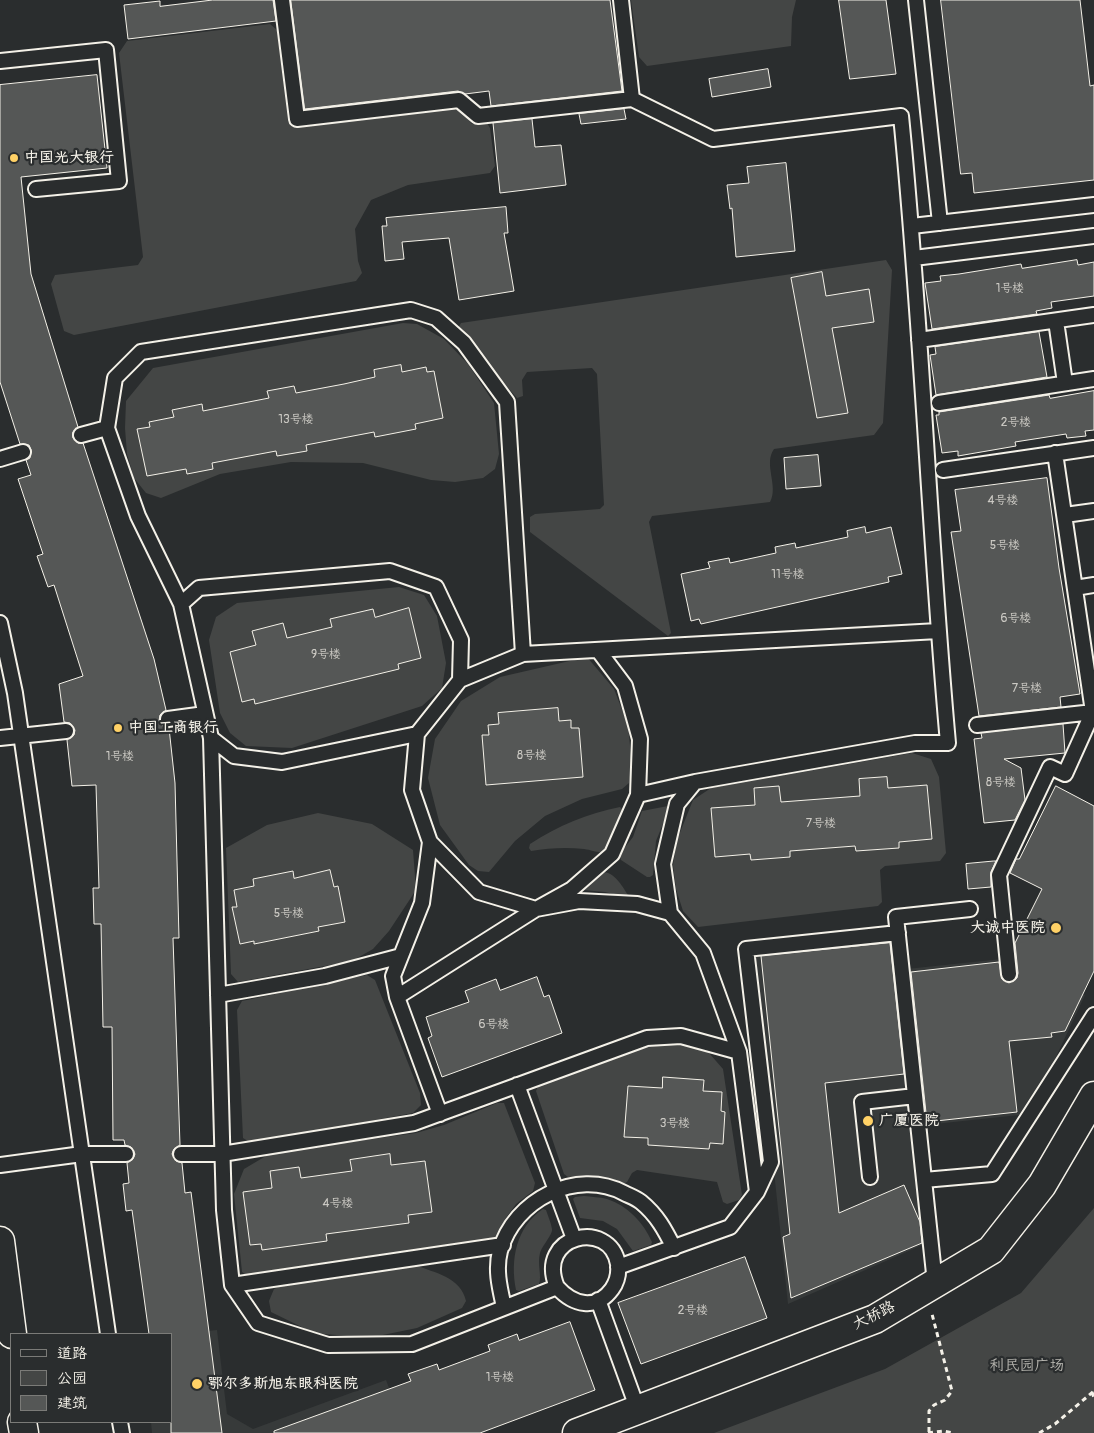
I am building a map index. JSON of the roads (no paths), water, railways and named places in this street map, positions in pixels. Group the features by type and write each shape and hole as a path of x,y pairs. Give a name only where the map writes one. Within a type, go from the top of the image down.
{"main road":[{"name":"大桥路","path":"577,1433 875,1319 991,1250 1042,1185 1094,1096"},
{"path":"0,1241 12,1333"}],"lane":[{"path":"282,0 297,119 459,100 478,116 632,99 713,139 901,116 912,226 938,630 948,742 914,742 695,782 638,795"},
{"path":"621,0 632,99"},
{"path":"916,0 940,223"},
{"path":"0,61 106,50 120,181 36,189"},
{"path":"912,226 1094,205"},
{"path":"914,258 1094,236"},
{"path":"522,654 507,402 464,343 436,318 411,310 141,352 115,378 107,428 138,516 181,604 211,738 224,1210 232,1285 258,1323 328,1346 412,1344 557,1287"},
{"path":"919,340 1094,315"},
{"path":"1056,321 1065,383"},
{"path":"939,403 1094,379"},
{"path":"80,435 107,428"},
{"path":"943,470 1094,448"},
{"path":"0,459 23,452"},
{"path":"1009,974 999,875 1050,767 1065,774 1093,712 1055,454"},
{"path":"1064,515 1094,510"},
{"path":"181,604 198,588 390,571 436,587 462,640 460,680"},
{"path":"1075,588 1094,585"},
{"path":"0,623 15,693 108,1333"},
{"path":"670,914 637,904 579,901 536,909 479,892 430,842 412,790 417,734 460,680 522,654 938,630"},
{"path":"397,997 536,909 572,889 612,854 638,795 640,739 626,686 598,650"},
{"path":"977,725 1093,712"},
{"path":"168,719 205,714"},
{"path":"0,738 66,731"},
{"path":"211,738 234,756 282,762 417,734"},
{"path":"695,782 677,804 663,864 670,914 703,953 739,1052 757,1192"},
{"path":"430,842 422,903 393,976 397,997 440,1114"},
{"path":"930,1286 924,1180 896,917 970,909"},
{"path":"618,1267 730,1227 757,1192 771,1162 746,949 898,933"},
{"path":"218,995 324,976 401,956"},
{"path":"924,1180 992,1174 1094,1015"},
{"path":"181,1154 222,1154 414,1123 647,1038 681,1036 739,1052"},
{"path":"517,1086 574,1239"},
{"path":"870,1177 862,1102 915,1096"},
{"path":"0,1164 82,1154 126,1154"},
{"path":"504,1307 498,1280 500,1251 512,1225 531,1204 556,1190 585,1184 614,1188 640,1201 661,1221 674,1248"},
{"path":"591,1237 608,1245 614,1252 618,1267 615,1286 608,1295 586,1303 574,1301 564,1296 553,1278 552,1269 554,1260 562,1247 574,1239 591,1237"},
{"path":"232,1285 503,1245"},
{"path":"598,1300 638,1410"}],"place":[{"name":"中国光大银行","path":"14,158"},
{"name":"中国工商银行","path":"118,728"},
{"name":"大诚中医院","path":"1056,928"},
{"name":"广厦医院","path":"868,1121"},
{"name":"鄂尔多斯旭东眼科医院","path":"197,1384"}],"park label":[{"name":"利民园广场","path":"1027,1366"}]}
